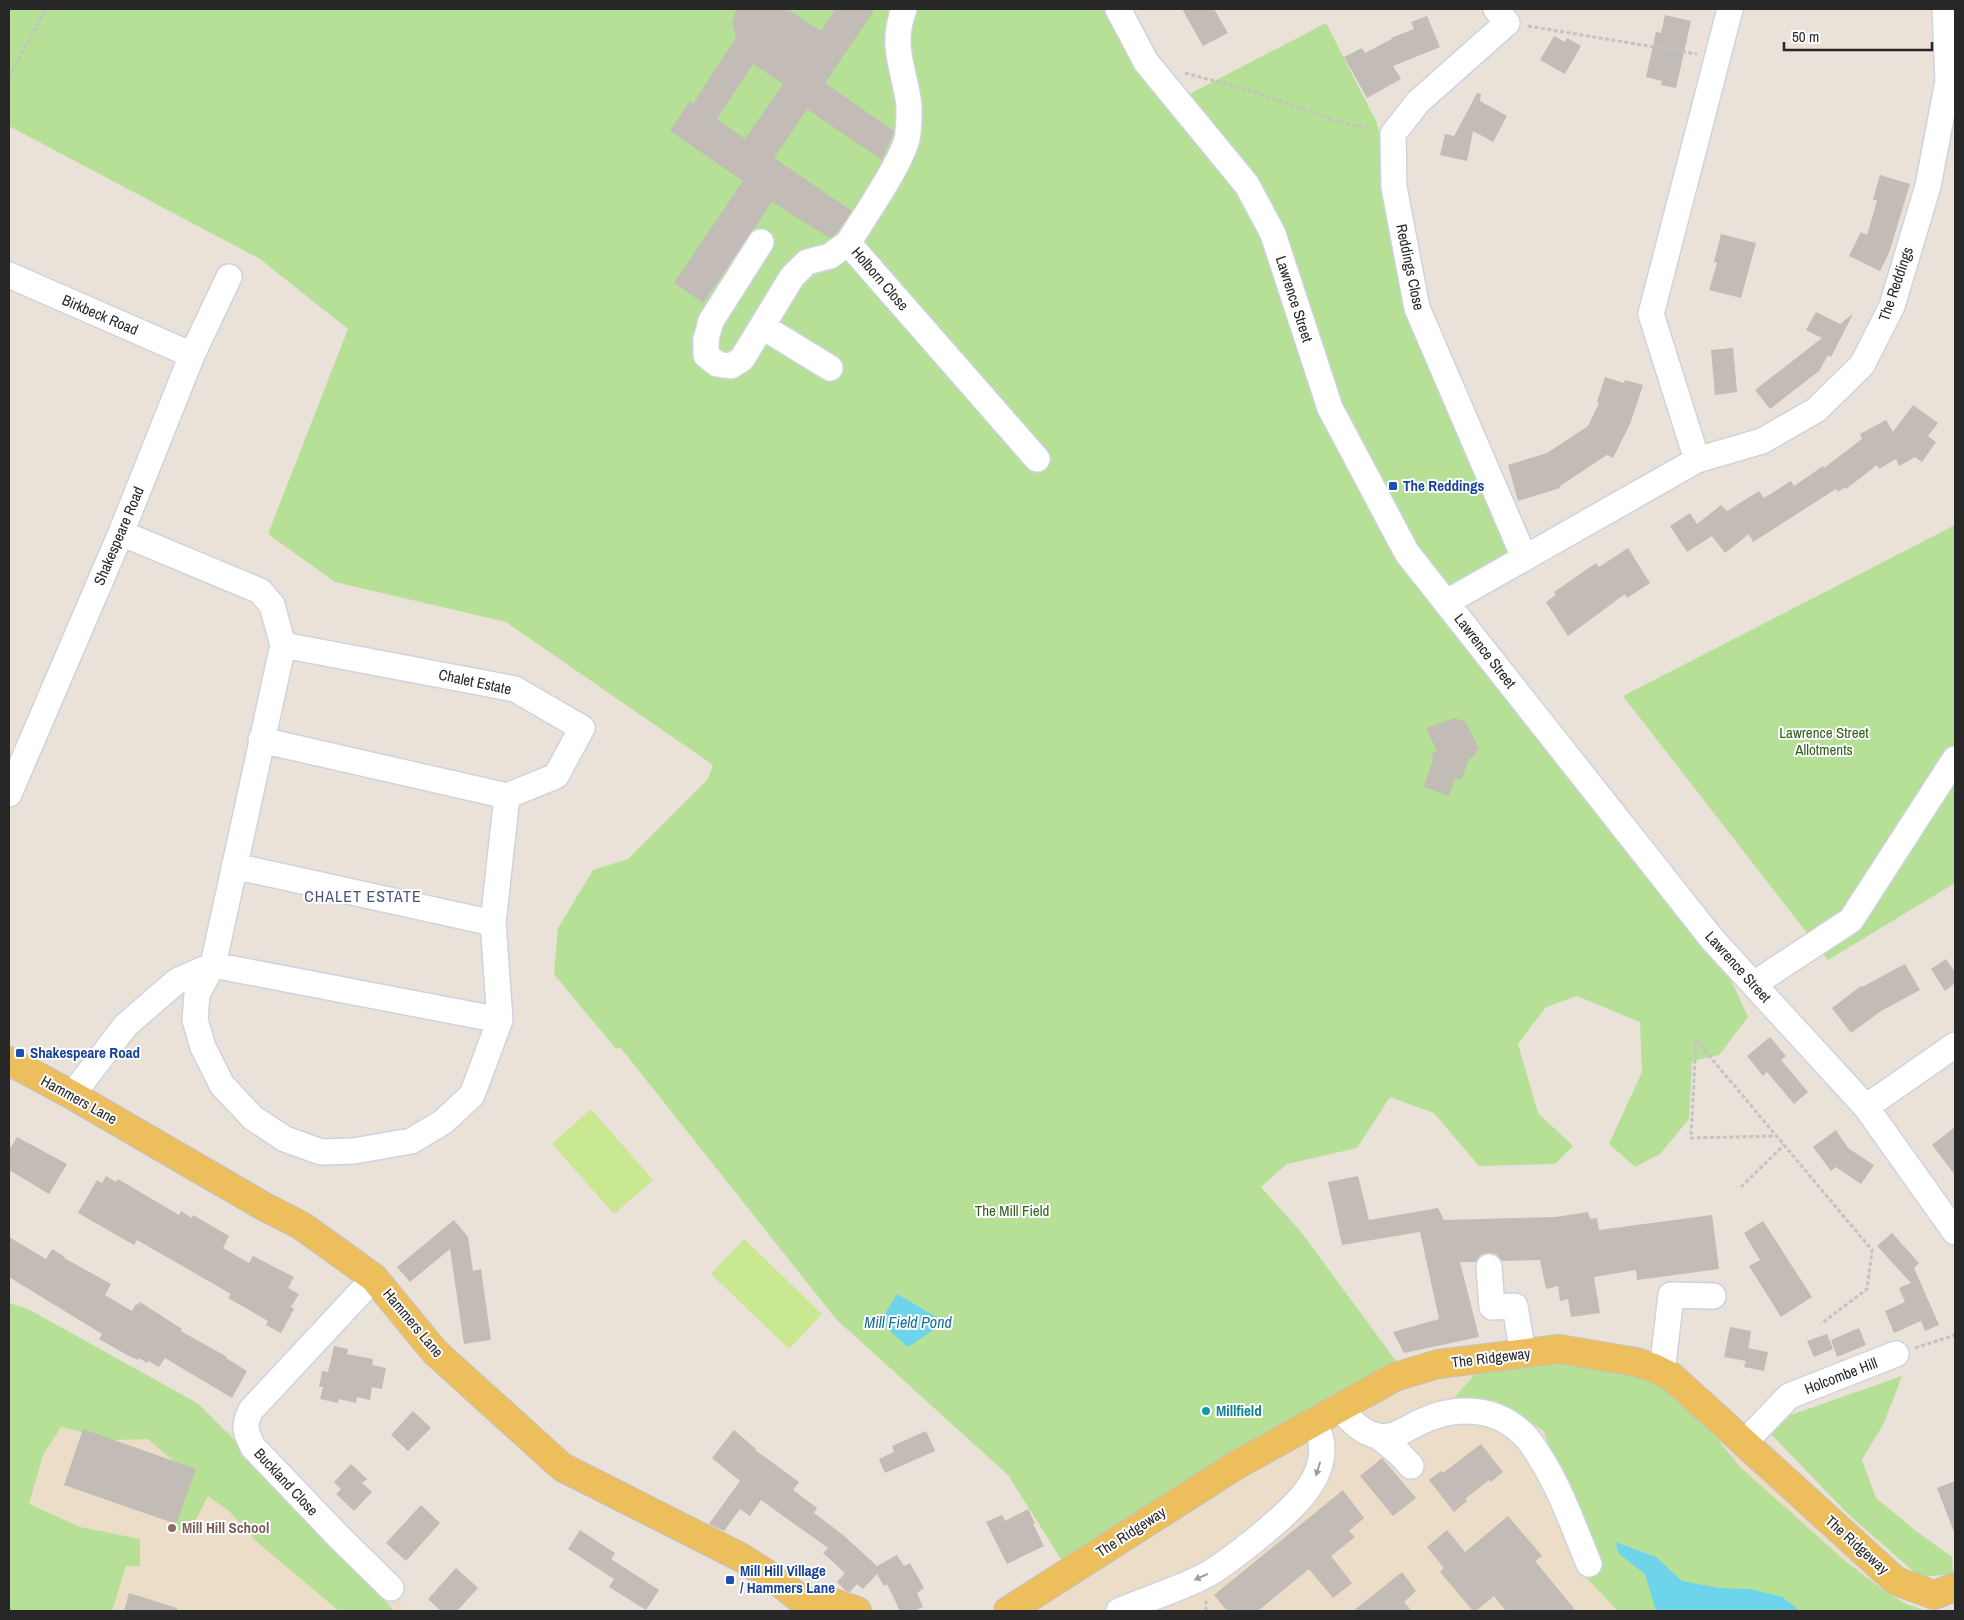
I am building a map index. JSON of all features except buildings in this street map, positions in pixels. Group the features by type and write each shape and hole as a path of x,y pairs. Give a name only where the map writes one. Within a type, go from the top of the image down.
{"main road":[{"name":"Hammers Lane","path":"9,1061 72,1095 263,1206 302,1226 374,1278 435,1352 562,1467 742,1558 779,1582 806,1606 830,1602 857,1611"},
{"name":"The Ridgeway","path":"1008,1611 1235,1466 1395,1377 1438,1364 1559,1349 1636,1362 1672,1377 1896,1581 1934,1595 1955,1587"}],"street":[{"name":"Holborn Close","path":"903,9 897,35 899,62 909,100 908,135 899,157 880,192 848,243 1037,459"},
{"name":"Lawrence Street","path":"1118,9 1146,62 1248,185 1273,234 1330,408 1406,553 1447,602 1712,939 1866,1107 1955,1232"},
{"path":"1697,460 1651,314 1730,9"},
{"name":"The Reddings","path":"1447,602 1697,460 1762,441 1816,410 1862,365 1892,306 1928,186 1948,81 1945,9"},
{"path":"1393,134 1418,102 1502,16"},
{"name":"Reddings Close","path":"1393,134 1394,186 1418,308 1524,557"},
{"path":"761,242 711,321 706,339 706,355 717,364 731,366 742,359 792,277 807,262 830,256 848,243"},
{"name":"Birkbeck Road","path":"9,275 192,355"},
{"name":"Shakespeare Road","path":"9,794 121,534 192,355 229,277"},
{"path":"763,327 830,368"},
{"path":"121,534 260,591 272,605 283,644 261,740 213,966 197,994 195,1020 203,1047 222,1085 253,1118 285,1139 321,1152 354,1151 411,1141 443,1122 472,1095 500,1020 493,923 507,796 261,740"},
{"name":"Chalet Estate","path":"283,644 515,689 582,728 556,776 507,796"},
{"path":"1754,984 1851,920 1955,759"},
{"path":"234,866 493,923"},
{"path":"72,1095 126,1025 177,982 213,966 500,1020"},
{"path":"1866,1107 1955,1045"},
{"path":"1488,1268 1492,1307 1516,1306 1523,1354"},
{"name":"Buckland Close","path":"374,1278 251,1410 246,1419 245,1431 253,1447 391,1588"},
{"path":"1662,1372 1671,1295 1713,1296"},
{"name":"Holcombe Hill","path":"1744,1443 1788,1396 1896,1354"},
{"path":"1339,1408 1358,1427 1378,1436 1394,1435 1421,1421 1447,1412 1478,1411 1504,1420 1529,1439 1544,1464 1589,1564"},
{"path":"1119,1611 1207,1575 1233,1558 1293,1508 1307,1492 1320,1464 1321,1434 1314,1422"},
{"path":"1378,1436 1399,1453 1411,1466"}],"path":[{"path":"9,77 46,9"},
{"path":"1502,16 1717,58"},
{"path":"1181,72 1259,93 1335,121 1393,134"},
{"path":"1777,1136 1691,1138 1696,1040 1777,1136 1872,1250 1867,1289 1821,1324"},
{"path":"1741,1187 1784,1145"},
{"name":"Holcombe Hill","path":"1896,1354 1955,1335"}],"shaded area":[{"name":"Mill Hill School","path":"9,1337 262,1445 407,1611 9,1611"},
{"path":"1636,1362 1896,1581 1934,1593 1881,1611 1008,1611 1438,1364"}],"green space":[{"name":"The Mill Field","path":"9,9 1118,9 1178,100 1326,23 1376,121 1392,180 1419,312 1511,550 1439,593 1712,939 1748,1017 1719,1055 1692,1061 1689,1119 1660,1154 1635,1167 1609,1144 1642,1072 1640,1022 1577,996 1546,1007 1518,1044 1538,1113 1573,1146 1555,1164 1479,1166 1434,1113 1390,1097 1357,1148 1287,1164 1261,1187 1301,1232 1407,1376 1069,1572 1008,1475 836,1319 620,1047 616,1049 554,974 558,928 593,870 628,859 708,779 713,765 506,622 335,582 268,534 348,329 260,259 9,126"},
{"name":"Lawrence Street Allotments","path":"1955,525 1955,883 1828,960 1623,696"},
{"path":"591,1109 653,1180 614,1214 552,1144"},
{"path":"744,1239 822,1314 789,1349 711,1274"},
{"path":"9,1303 28,1309 197,1403 314,1519 394,1611 339,1611 257,1542 230,1512 208,1496 190,1531 176,1530 174,1505 191,1476 148,1439 114,1440 61,1427 43,1455 29,1504 80,1527 140,1539 140,1566 126,1566 112,1611 9,1611"},
{"path":"1562,1364 1639,1374 1674,1386 1740,1467 1845,1561 1883,1590 1904,1603 1926,1611 1618,1611 1577,1568 1563,1491 1544,1431 1496,1401 1455,1397 1476,1373"},
{"path":"1902,1376 1884,1423 1862,1460 1876,1498 1916,1531 1952,1557 1953,1574 1920,1577 1849,1515 1762,1425"}],"water":[{"name":"Mill Field Pond","path":"897,1294 945,1322 908,1347 880,1322"},
{"path":"1615,1542 1656,1557 1682,1581 1719,1588 1750,1589 1782,1597 1800,1611 1656,1611 1645,1574 1619,1554"}],"place":[{"name":"The Reddings","path":"1393,486"},
{"name":"Shakespeare Road","path":"20,1053"},
{"name":"Millfield","path":"1206,1411"},
{"name":"Mill Hill School","path":"172,1528"},
{"name":"Mill Hill Village / Hammers Lane","path":"730,1580"}],"district":[{"name":"CHALET ESTATE","path":"363,896"}]}
